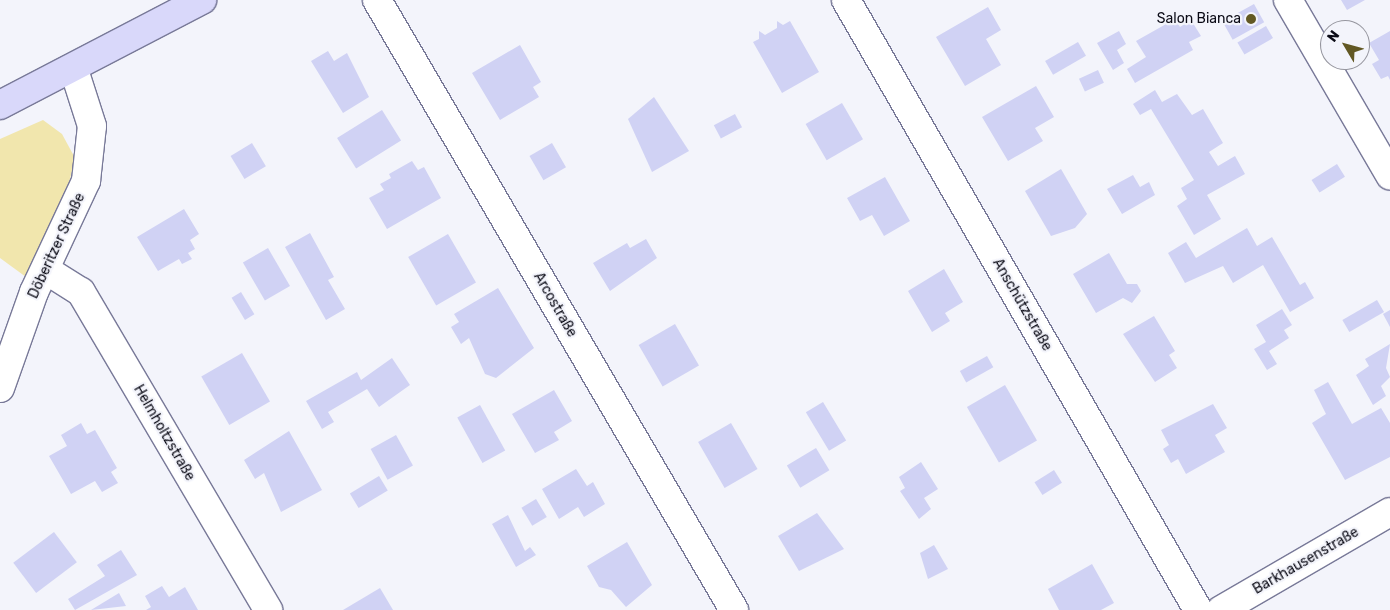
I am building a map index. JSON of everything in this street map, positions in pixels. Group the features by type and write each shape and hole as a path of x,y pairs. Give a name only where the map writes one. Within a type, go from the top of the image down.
{"street":[{"path":"0,105 74,70 202,0"},
{"name":"Arcostraße","path":"377,0 734,610"},
{"name":"Anschützstraße","path":"846,0 1198,610"},
{"path":"1288,0 1390,175"},
{"name":"Döberitzer Straße","path":"0,388 46,270 76,206 92,155 86,98 74,70"},
{"name":"Helmholtzstraße","path":"46,270 81,292 268,610"},
{"name":"Barkhausenstraße","path":"1221,610 1390,512"}],"shaded area":[{"path":"43,120 62,134 75,158 65,200 26,277 0,258 0,139"}],"building":[{"path":"1341,0 1365,0 1347,10"},
{"path":"1254,4 1264,22 1233,40 1223,21"},
{"path":"988,7 1001,30 986,39 1001,65 965,86 936,37"},
{"path":"1175,19 1180,27 1191,20 1201,36 1189,42 1193,50 1135,83 1127,69 1146,57 1136,41"},
{"path":"777,21 783,25 790,21 819,72 782,93 753,42 759,39 759,31 765,35 777,28"},
{"path":"1266,26 1273,38 1244,55 1237,42"},
{"path":"1119,31 1126,44 1117,50 1124,63 1113,70 1097,43"},
{"path":"1390,31 1390,80 1388,76 1381,79 1372,64 1379,60 1370,42"},
{"path":"1078,42 1086,56 1053,75 1045,61"},
{"path":"520,45 541,82 533,87 539,97 500,120 472,73"},
{"path":"328,51 334,61 347,53 369,97 343,113 311,61"},
{"path":"1098,70 1104,83 1085,92 1079,79"},
{"path":"1036,86 1054,117 1035,128 1043,141 1008,161 982,117"},
{"path":"1155,90 1162,102 1177,94 1192,115 1203,109 1223,143 1209,152 1218,166 1235,156 1245,174 1207,195 1221,219 1194,235 1177,206 1187,199 1181,188 1194,180 1151,109 1140,115 1133,104"},
{"path":"654,97 689,151 652,172 628,119"},
{"path":"842,103 863,139 827,160 806,124"},
{"path":"382,110 401,141 356,169 337,138"},
{"path":"735,114 742,127 721,139 714,125"},
{"path":"252,143 266,166 244,179 231,156"},
{"path":"552,143 566,167 543,180 529,156"},
{"path":"412,161 418,170 424,167 441,198 387,229 369,198 384,190 380,184 391,178 389,174"},
{"path":"1337,164 1345,177 1320,193 1312,180"},
{"path":"1061,169 1087,214 1075,228 1051,236 1025,191"},
{"path":"1133,175 1140,187 1149,182 1155,195 1122,214 1107,189"},
{"path":"885,177 910,221 884,236 872,215 860,221 847,198"},
{"path":"184,209 199,234 190,240 195,249 188,253 192,259 182,264 179,259 158,271 137,237"},
{"path":"1247,228 1257,246 1272,237 1300,285 1305,282 1314,298 1290,312 1263,265 1233,283 1223,266 1185,283 1168,253 1186,242 1196,258"},
{"path":"310,233 334,277 328,280 345,309 326,320 285,247"},
{"path":"448,234 476,282 436,305 408,257"},
{"path":"646,239 657,258 610,291 593,263 627,243 630,248"},
{"path":"268,248 290,286 265,301 243,262"},
{"path":"1109,253 1127,284 1137,284 1141,291 1132,303 1123,298 1096,313 1073,274"},
{"path":"944,269 963,302 945,313 950,321 932,332 908,291"},
{"path":"498,288 534,348 496,378 485,374 469,338 461,344 451,327 459,322 454,314"},
{"path":"241,292 254,314 245,320 232,298"},
{"path":"1377,300 1384,312 1349,332 1342,320"},
{"path":"1282,309 1292,325 1284,330 1289,338 1269,351 1277,364 1267,370 1254,349 1266,342 1256,325"},
{"path":"1390,310 1390,327 1383,314"},
{"path":"1154,316 1175,351 1169,355 1177,368 1155,382 1123,334"},
{"path":"675,324 699,366 663,387 639,345"},
{"path":"1390,344 1386,368 1390,377 1381,386 1386,396 1373,405 1356,375 1369,366 1365,359"},
{"path":"242,353 270,401 229,425 201,377"},
{"path":"987,356 993,367 966,382 960,371"},
{"path":"392,358 410,385 379,407 367,389 328,412 334,422 322,429 306,401 357,372 361,380"},
{"path":"1328,382 1352,424 1381,408 1390,423 1390,457 1345,480 1312,423 1326,414 1314,390"},
{"path":"1005,385 1037,440 999,462 967,407"},
{"path":"554,390 572,421 554,432 559,440 535,453 512,414"},
{"path":"823,402 846,441 829,451 806,412"},
{"path":"1213,404 1227,428 1215,435 1225,452 1186,474 1178,459 1171,463 1163,449 1169,445 1161,430"},
{"path":"480,405 505,450 482,463 457,418"},
{"path":"81,423 87,434 95,430 117,468 111,472 118,483 102,492 95,481 71,494 49,456 67,446 61,435"},
{"path":"731,423 758,469 725,488 698,442"},
{"path":"289,431 322,490 281,512 264,473 255,479 244,460"},
{"path":"396,435 413,466 388,480 371,449"},
{"path":"816,448 829,470 800,488 787,466"},
{"path":"921,462 938,489 924,498 931,509 919,519 900,491 905,488 899,477"},
{"path":"576,469 587,486 593,482 605,504 584,517 578,507 559,519 542,489"},
{"path":"1054,470 1062,483 1042,495 1034,482"},
{"path":"379,476 388,491 359,508 350,494"},
{"path":"536,499 547,517 532,526 521,508"},
{"path":"817,513 844,549 799,571 778,536"},
{"path":"508,515 525,551 530,547 536,555 516,567 492,524"},
{"path":"54,532 77,562 36,593 13,563"},
{"path":"627,542 652,585 626,607 611,590 599,587 587,566"},
{"path":"934,545 948,569 928,579 920,553"},
{"path":"121,550 137,575 75,610 68,599 105,576 97,565"},
{"path":"1092,564 1114,603 1101,610 1059,610 1048,589"},
{"path":"162,586 169,597 185,587 198,610 146,610 151,607 145,596"},
{"path":"380,588 393,610 343,610"},
{"path":"119,593 126,606 91,610"}],"place":[{"name":"Salon Bianca","path":"1251,19"}]}
